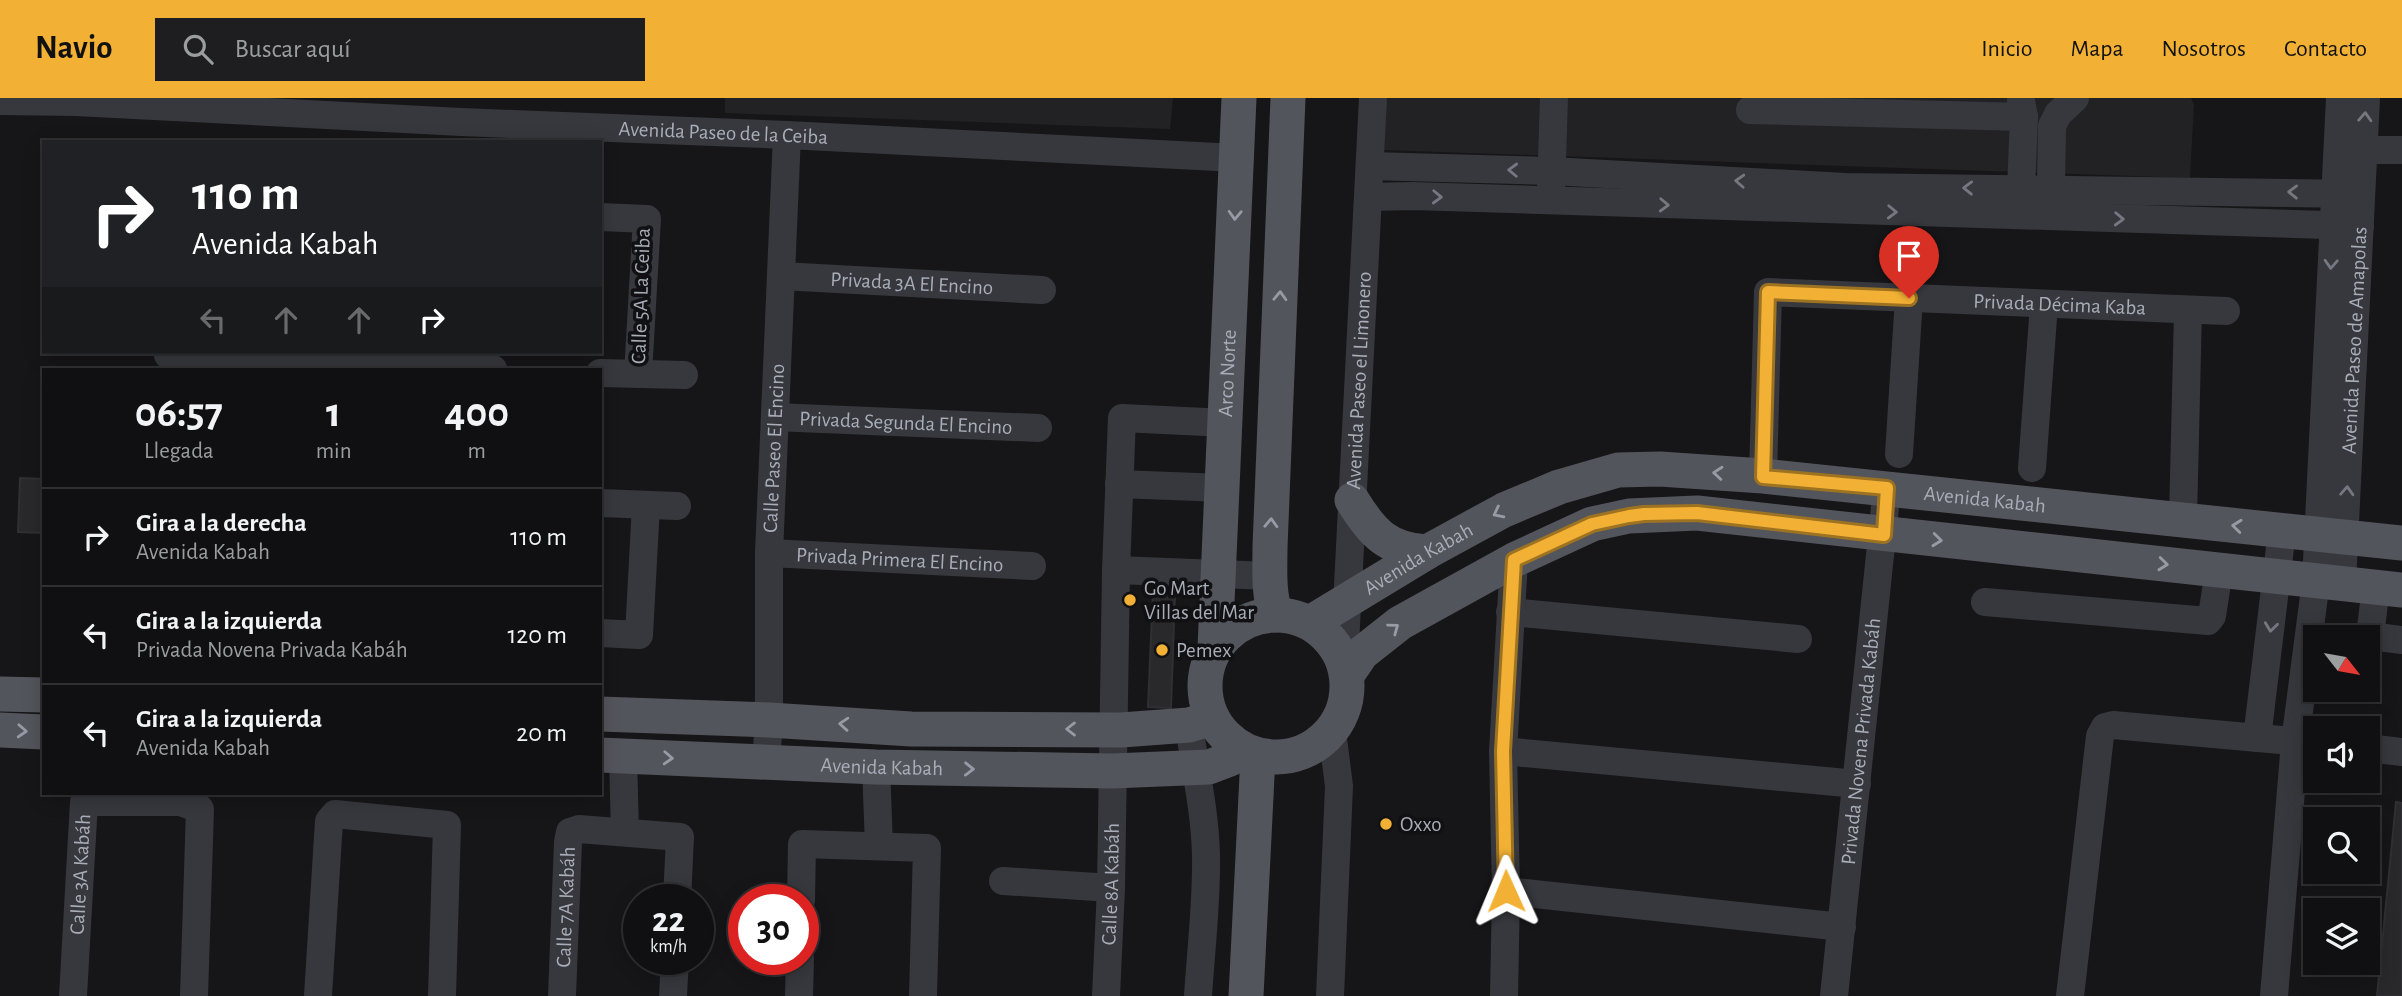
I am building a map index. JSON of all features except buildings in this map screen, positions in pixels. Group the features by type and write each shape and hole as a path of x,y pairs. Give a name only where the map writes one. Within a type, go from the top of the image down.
{"main road":[{"name":"Arco Norte","path":"1215,648 1239,98"},
{"path":"1276,615 1270,576 1288,98"},
{"name":"Avenida Kabah","path":"1310,623 1427,552 1504,510 1559,487 1618,470 1673,470 1887,488 2402,543"},
{"path":"1352,500 1370,528 1379,536 1401,548 1427,552"},
{"path":"1345,669 1400,623 1514,560 1592,524 1650,514 1697,513 2359,585"},
{"path":"1276,615 1294,617 1310,623 1324,633 1336,647 1345,669 1344,704 1332,731 1317,745 1299,754 1279,758 1250,752 1219,730 1200,721 1209,661 1215,648 1235,628 1248,620 1276,615"},
{"path":"0,694 42,695"},
{"name":"Avenida Kabah","path":"602,714 769,720 911,729 1112,729 1200,721"},
{"path":"0,730 42,732"},
{"path":"1246,996 1250,752"},
{"name":"Avenida Kabah","path":"612,756 876,768 1112,771 1195,769 1250,752"}],"street":[{"name":"Avenida Paseo el Limonero","path":"1345,669 1373,98"},
{"path":"1550,201 1554,98"},
{"path":"2051,189 2052,126 2058,114 2075,98"},
{"name":"Avenida Paseo de Amapolas","path":"2340,98 2350,150 2331,536 2359,585"},
{"name":"Avenida Paseo de Amapolas","path":"2350,150 2366,98"},
{"name":"Avenida Paseo de la Ceiba","path":"0,101 290,106 567,134 787,135 1237,158"},
{"path":"1750,110 2022,108 2021,189"},
{"name":"Calle Paseo El Encino","path":"766,763 769,720 769,553 787,135"},
{"path":"2350,150 2402,150"},
{"path":"1370,166 1551,171 1844,199 2347,226"},
{"path":"1369,197 1550,201 1844,199 2021,189 2348,193"},
{"name":"Calle 5A La Ceiba","path":"602,217 647,219 638,374"},
{"name":"Privada 3A El Encino","path":"781,276 1042,290"},
{"name":"Privada Décima Kaba","path":"1763,477 1768,292 2226,311"},
{"path":"1899,454 1909,298"},
{"path":"2032,468 2044,304"},
{"path":"2183,520 2188,310"},
{"path":"168,355 361,357 482,368"},
{"name":"Calle 5A La Ceiba","path":"602,373 684,375"},
{"name":"Privada Segunda El Encino","path":"775,417 1038,428"},
{"name":"Calle 8A Kabáh","path":"1106,996 1122,418 1226,423"},
{"path":"1119,484 1223,488"},
{"name":"Privada Novena Privada Kabáh","path":"1834,996 1887,488"},
{"path":"602,503 677,506"},
{"path":"602,633 639,635 646,505"},
{"path":"2257,738 2283,531"},
{"name":"Privada Primera El Encino","path":"769,553 1032,566"},
{"path":"1504,996 1506,891 1503,751 1514,560"},
{"path":"1116,570 1270,576"},
{"path":"1985,602 2208,621 2212,616 2219,570"},
{"path":"2359,585 2370,636 2402,640"},
{"path":"2314,716 2359,585"},
{"path":"1510,612 1798,639"},
{"path":"1198,996 1206,855 1202,794 1195,769 1200,721"},
{"path":"2070,996 2100,736 2105,727 2113,725 2303,743"},
{"path":"1330,996 1339,786 1332,731"},
{"path":"2380,749 2402,751"},
{"path":"1503,751 1857,784"},
{"path":"612,756 625,832"},
{"path":"2274,996 2303,759"},
{"path":"876,768 879,846"},
{"name":"Calle 3A Kabáh","path":"72,996 84,802 181,798 200,809 194,996"},
{"path":"318,996 329,821 349,804 447,825 442,996"},
{"name":"Calle 7A Kabáh","path":"562,996 570,832 579,829 680,837 678,884"},
{"path":"801,884 802,844 927,848 923,996"},
{"path":"1003,881 1111,888"},
{"path":"1506,891 1842,927"},
{"path":"673,996 674,975"},
{"path":"799,996 800,975"}],"shaded area":[{"path":"725,98 1173,98 1170,129 725,113"},
{"path":"1386,98 2191,98 2194,104 2190,178 1384,150"}],"place":[{"name":"Go Mart Villas del Mar","path":"1130,600"},
{"name":"Pemex","path":"1162,650"},
{"name":"Oxxo","path":"1386,824"}],"route":[{"path":"1506,891 1503,751 1514,560 1592,524 1644,514 1697,513 1884,535 1887,488 1763,477 1768,292 1909,298"}]}
